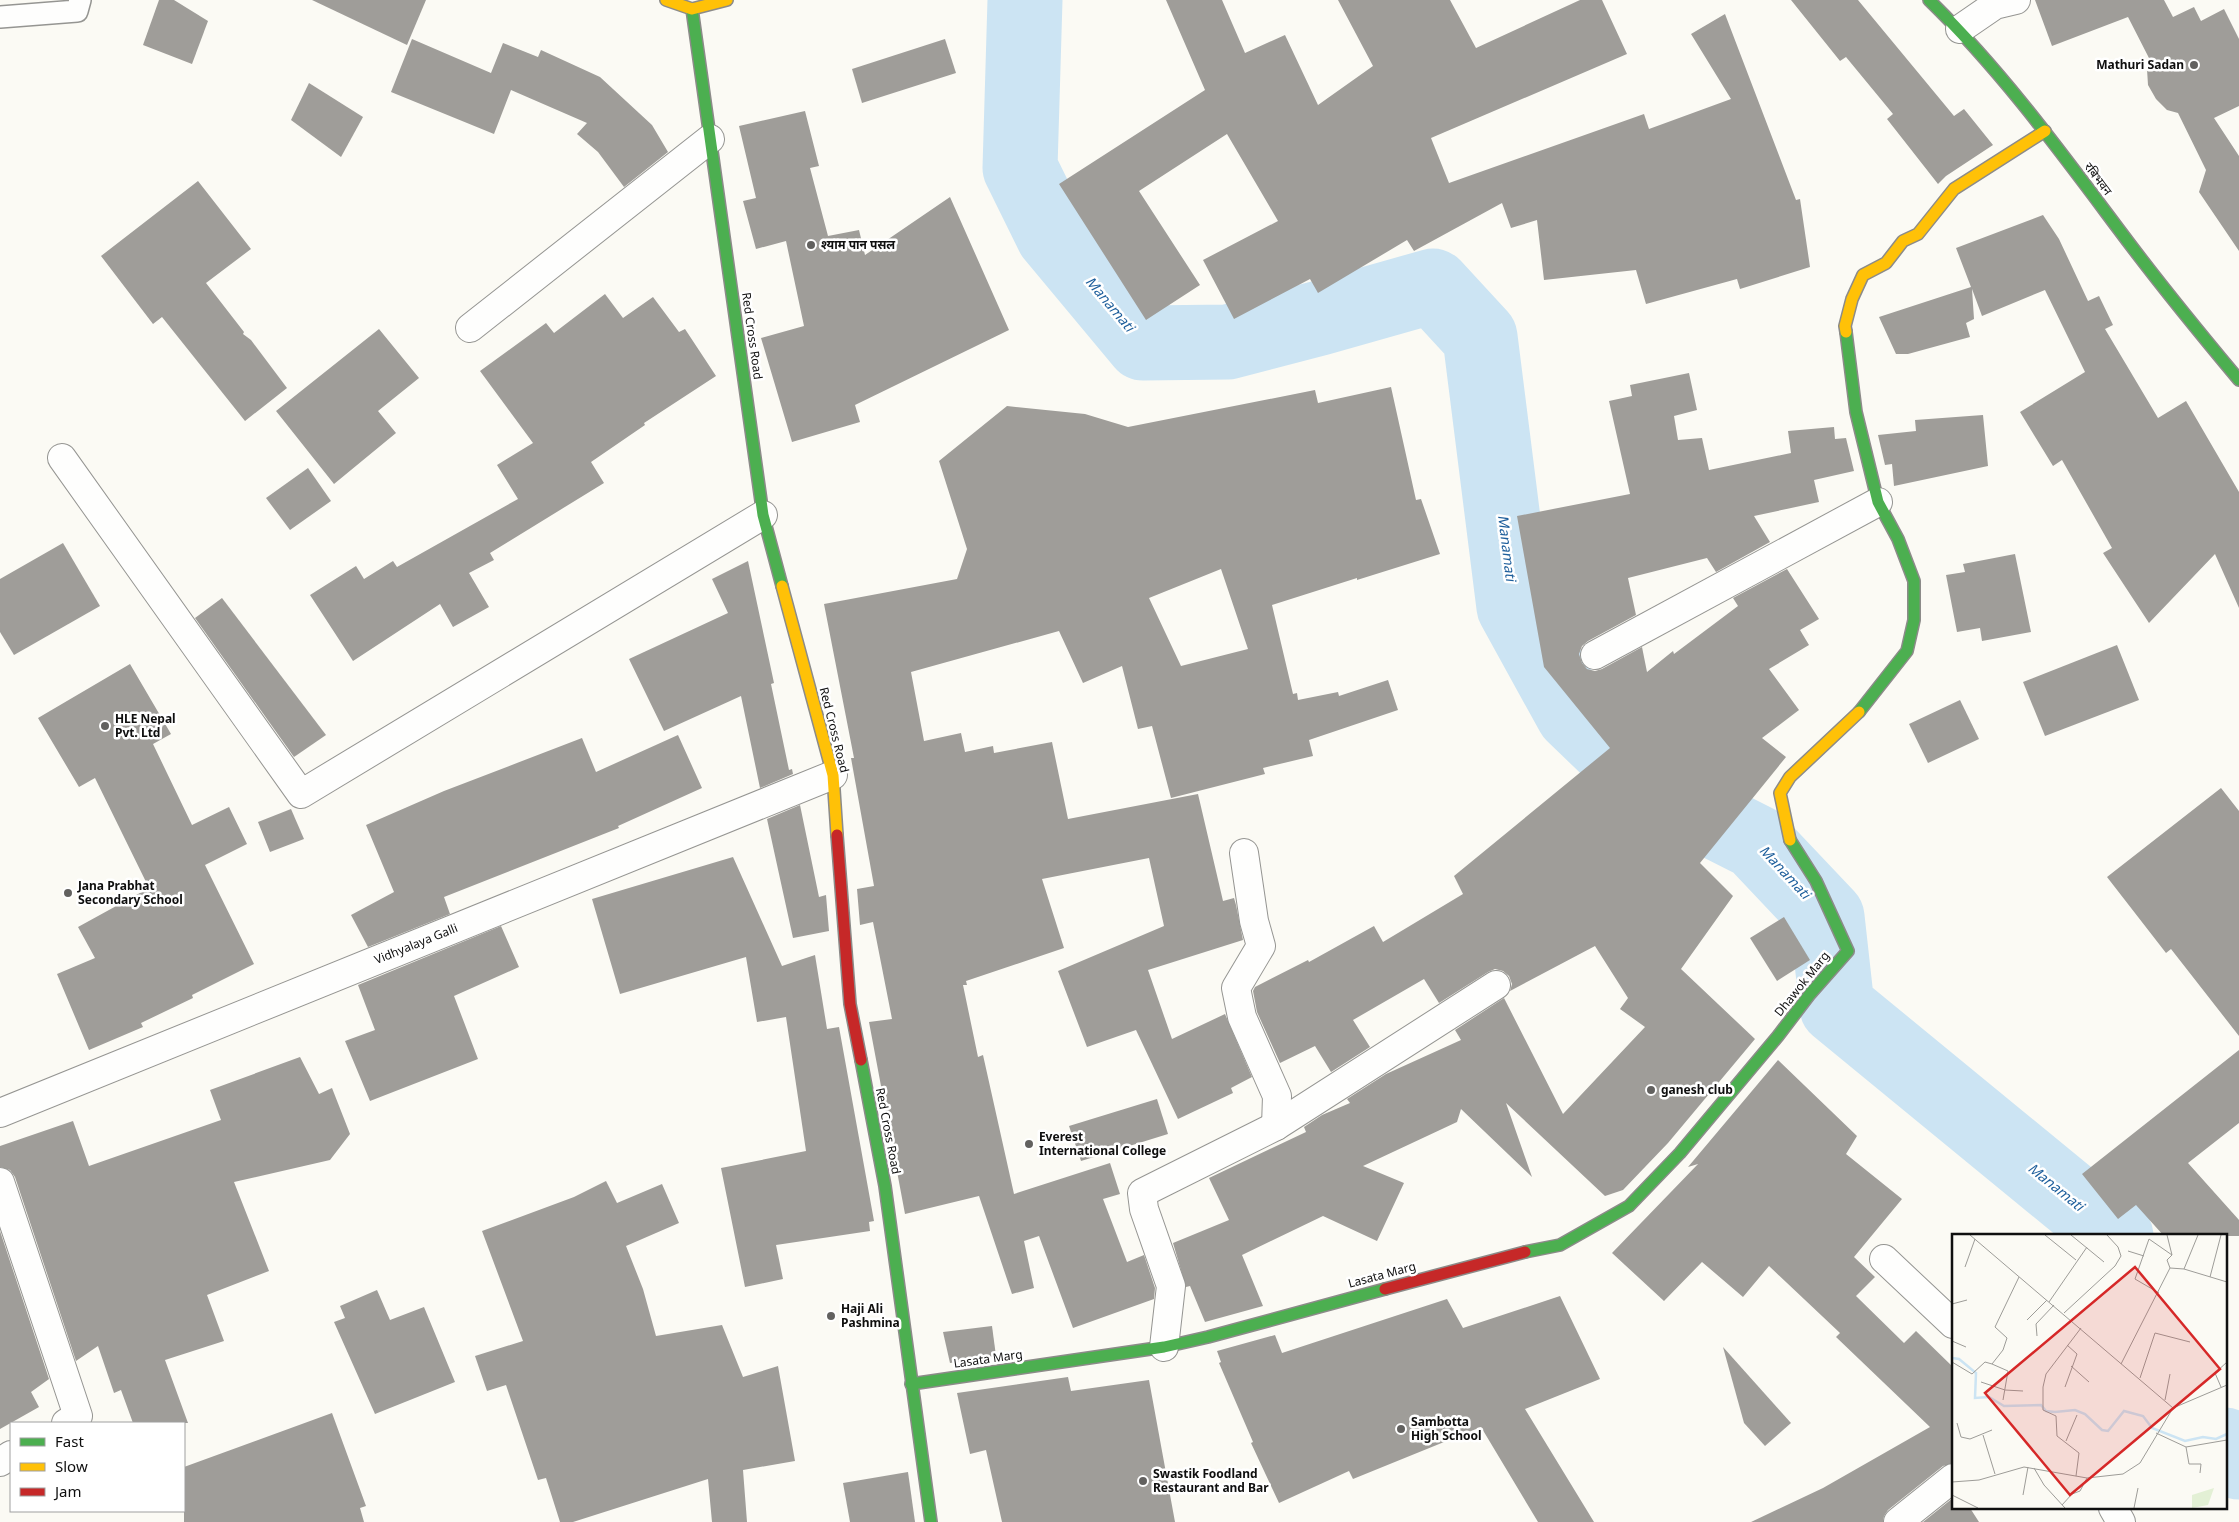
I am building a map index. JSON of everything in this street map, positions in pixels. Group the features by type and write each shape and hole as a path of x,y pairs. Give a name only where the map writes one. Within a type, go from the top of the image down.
{"main road":[{"path":"666,0 692,9 727,0"},
{"name":"रबिभवन","path":"1929,0 1960,29 2045,131 2166,292 2239,380"},
{"name":"Red Cross Road","path":"692,9 763,514 832,775 850,1004 885,1186 910,1384 931,1522"},
{"path":"1878,502 1856,412 1845,326 1852,299 1863,275 1886,264 1902,242 1918,234 1954,189 2045,131"},
{"name":"Dhawok Marg","path":"1778,1036 1810,994 1848,951 1816,881 1788,837 1780,793 1790,776 1860,711 1907,651 1914,620 1914,581 1898,539 1878,502"},
{"name":"Lasata Marg","path":"910,1384 1164,1347 1493,1259 1560,1245 1629,1206 1680,1154 1778,1036"}],"street":[{"path":"1960,29 1995,5 2016,0"},
{"path":"470,328 710,139"},
{"path":"62,458 301,794 763,514"},
{"path":"1595,655 1878,502"},
{"name":"Vidhyalaya Galli","path":"0,1113 832,775"},
{"path":"1244,853 1254,921 1260,946 1236,988 1242,1017 1277,1096 1276,1126"},
{"path":"1164,1347 1171,1286 1144,1209 1142,1193 1276,1126 1496,985"},
{"path":"0,1182 78,1416 68,1422"},
{"path":"1884,1258 1952,1323"},
{"path":"1898,1522 1952,1479"},
{"path":"2114,1510 2120,1522"}],"lane":[{"path":"0,16 77,11 80,0"}],"building":[{"path":"159,0 174,0 208,21 192,64 143,45"},
{"path":"312,0 426,0 407,45"},
{"path":"1166,0 1222,0 1245,53 1285,35 1318,105 1373,66 1338,0 1450,0 1476,48 1580,0 1602,0 1627,54 1431,138 1449,183 1644,114 1649,129 1731,99 1691,34 1725,14 1796,200 1800,199 1810,267 1740,289 1737,279 1646,304 1636,270 1544,280 1537,220 1511,228 1502,203 1414,251 1407,240 1318,293 1310,279 1234,319 1203,260 1278,221 1227,134 1139,191 1200,285 1146,320 1059,184 1205,90"},
{"path":"1791,0 1858,0 1954,116 1964,109 1993,145 1946,176 1938,184 1887,119 1893,114 1846,57 1840,61"},
{"name":"Mathuri Sadan","path":"2035,0 2164,0 2173,17 2194,7 2201,21 2224,9 2239,39 2239,106 2214,118 2239,156 2239,251 2199,192 2206,170 2178,113 2167,110 2156,99 2148,85 2147,69 2150,60 2128,17 2052,46"},
{"path":"412,39 491,73 503,43 538,57 541,50 600,77 652,125 668,152 624,187 598,152 577,134 587,123 511,90 494,134 391,92"},
{"path":"945,39 956,73 862,103 852,69"},
{"path":"309,83 363,117 341,157 291,120"},
{"path":"805,111 819,166 810,168 828,236 859,230 865,255 950,197 1009,330 855,405 860,422 792,442 761,338 804,326 786,241 756,249 743,201 756,198 739,126"},
{"path":"198,181 251,249 206,283 244,332 243,334 251,340 287,388 245,421 162,317 153,324 101,256"},
{"path":"2043,215 2059,239 2088,301 2099,296 2113,325 2105,329 2158,418 2186,401 2239,492 2239,608 2215,554 2149,623 2103,553 2112,548 2062,460 2053,466 2020,412 2085,372 2045,290 1982,316 1972,289 1974,319 1966,323 1970,337 1908,354 1896,354 1879,317 1971,287 1956,248"},
{"path":"605,294 623,318 653,297 679,332 685,329 716,376 644,423 645,425 591,462 604,483 490,553 494,560 469,573 489,607 453,627 440,604 353,661 310,595 356,566 364,579 393,561 397,567 518,499 497,465 533,443 480,371 546,323 554,333"},
{"path":"379,329 419,378 378,411 396,433 334,484 276,411"},
{"path":"1689,373 1697,410 1674,416 1678,440 1702,438 1709,470 1791,453 1788,431 1834,427 1835,439 1846,438 1854,471 1814,480 1819,502 1754,516 1770,542 1716,572 1707,558 1628,578 1636,615 1588,641 1582,646 1579,654 1582,663 1587,669 1595,671 1642,647 1647,672 1673,651 1674,654 1738,606 1733,598 1787,569 1819,619 1800,630 1809,645 1769,669 1799,710 1762,738 1786,757 1700,863 1733,896 1681,969 1755,1039 1668,1143 1623,1190 1605,1196 1506,1103 1532,1177 1461,1109 1457,1122 1363,1166 1404,1183 1377,1241 1323,1216 1242,1255 1263,1306 1205,1322 1190,1286 1186,1287 1173,1243 1229,1220 1209,1178 1306,1132 1304,1127 1322,1115 1350,1103 1347,1099 1386,1074 1461,1040 1455,1030 1504,998 1563,1114 1645,1027 1620,1009 1628,998 1595,946 1510,991 1512,984 1509,976 1503,971 1495,969 1439,1003 1424,979 1353,1020 1370,1047 1331,1072 1315,1046 1280,1063 1257,1012 1253,991 1255,987 1308,960 1309,962 1374,926 1383,942 1463,894 1454,876 1610,748 1544,667 1517,516 1630,494 1609,401 1632,396 1630,385"},
{"path":"1391,387 1416,500 1421,499 1440,554 1272,605 1293,694 1297,693 1298,700 1338,692 1339,696 1388,680 1398,710 1309,740 1313,756 1263,768 1265,774 1171,798 1152,726 1138,729 1122,666 1083,683 1059,631 911,672 924,741 961,733 965,752 993,746 994,753 1052,742 1068,819 1198,794 1223,901 1234,898 1236,905 1243,940 1148,970 1172,1039 1225,1014 1252,1077 1231,1088 1233,1093 1178,1119 1136,1030 1087,1047 1058,971 1164,926 1149,858 1042,879 1064,948 966,981 967,985 963,985 978,1057 983,1055 1014,1194 1110,1163 1120,1194 1103,1199 1127,1262 1144,1255 1155,1288 1154,1299 1073,1328 1039,1236 1024,1241 1034,1288 1012,1294 979,1196 905,1214 869,1022 892,1019 873,922 860,925 857,889 874,886 851,758 854,758 824,604 957,579 967,549 939,461 1007,406 1085,414 1128,427 1315,390 1318,403","holes":["1221,569 1248,649 1181,666 1149,598"]},
{"path":"1983,415 1988,466 1894,486 1892,464 1885,465 1878,435 1916,431 1915,420"},
{"path":"308,468 331,501 290,530 266,498"},
{"path":"63,543 100,606 14,655 0,632 0,579"},
{"path":"2015,554 2031,632 1982,641 1980,628 1957,632 1946,575 1965,572 1963,564"},
{"path":"748,561 774,683 771,684 789,770 792,769 793,774 760,788 741,696 664,731 629,659 728,613 712,579"},
{"path":"222,598 326,735 294,757 195,618"},
{"path":"2117,645 2139,700 2045,736 2023,682"},
{"path":"130,664 171,734 153,744 192,825 229,807 247,844 205,865 254,964 192,995 193,998 141,1023 143,1027 89,1050 57,974 95,958 78,927 149,888 95,778 79,787 38,718"},
{"path":"1960,700 1979,739 1928,763 1909,724"},
{"path":"678,735 702,788 618,826 619,828 444,897 450,914 368,947 351,915 394,892 366,825 444,791 582,738 596,772"},
{"path":"2221,788 2239,811 2239,1036 2171,949 2166,953 2107,877"},
{"path":"800,805 819,897 826,895 829,931 793,938 767,819"},
{"path":"291,809 304,839 270,852 258,822"},
{"path":"733,857 782,966 815,955 827,1029 839,1027 874,1221 869,1222 870,1231 776,1245 783,1279 745,1287 721,1168 806,1151 786,1017 757,1022 746,957 620,994 592,899"},
{"path":"1784,917 1810,960 1777,981 1750,938"},
{"path":"501,926 519,967 454,996 478,1059 370,1101 345,1041 375,1030 358,985"},
{"path":"2239,1050 2239,1123 2188,1163 2239,1220 2239,1236 2226,1236 2226,1234 2162,1234 2136,1205 2118,1219 2082,1174"},
{"path":"300,1057 319,1094 332,1088 350,1134 330,1160 234,1182 269,1271 207,1295 224,1341 165,1360 188,1423 133,1422 121,1390 114,1393 98,1346 76,1361 15,1177 10,1170 0,1167 0,1146 73,1121 89,1166 221,1120 210,1090"},
{"path":"1778,1060 1857,1136 1846,1154 1902,1199 1854,1257 1875,1277 1856,1296 1904,1343 1916,1331 1952,1366 1952,1463 1943,1466 1888,1510 1883,1522 1751,1522 1823,1488 1930,1427 1836,1337 1840,1333 1769,1266 1743,1297 1702,1262 1664,1301 1612,1253 1698,1164 1688,1167"},
{"path":"1157,1099 1168,1134 1081,1161 1069,1126"},
{"path":"606,1181 617,1203 662,1184 679,1223 626,1246 643,1289 656,1336 722,1325 743,1377 778,1366 795,1461 743,1470 747,1522 712,1522 708,1479 573,1522 560,1522 546,1478 538,1480 506,1385 487,1391 475,1356 523,1341 482,1231 574,1197"},
{"path":"0,1231 49,1379 31,1392 39,1407 0,1429"},
{"path":"377,1290 390,1320 424,1307 455,1382 375,1414 334,1322 345,1318 340,1306"},
{"name":"Sambotta High School","path":"1560,1296 1600,1379 1525,1409 1594,1522 1538,1522 1481,1427 1353,1479 1349,1471 1279,1503 1251,1443 1253,1442 1219,1363 1221,1362 1217,1351 1275,1335 1282,1353 1447,1299 1463,1328"},
{"path":"992,1326 996,1356 950,1363 943,1332"},
{"path":"1723,1347 1791,1423 1765,1446 1744,1423"},
{"path":"1068,1377 1071,1391 1149,1380 1175,1522 1002,1522 986,1450 970,1454 957,1393"},
{"path":"332,1413 366,1506 360,1508 364,1522 184,1522 185,1467"},
{"path":"908,1472 915,1522 850,1522 843,1483"},
{"path":"1952,1499 1952,1510 1971,1510 1979,1522 1923,1522"}],"waterway":[{"name":"Manamati","path":"1025,0 1020,168 1053,235 1143,343 1228,342 1433,286 1480,337 1514,607 1573,714 1651,789 1756,842 1827,917 1837,1007 2114,1234"},
{"name":"Manamati","path":"2226,1448 2228,1453 2239,1462"}],"traffic: fast":[{"path":"1929,0 1981,54 2029,112 2149,269 2239,380"},
{"path":"692,9 763,515 782,586"},
{"path":"1846,332 1856,412 1878,502 1898,539 1914,581 1914,620 1907,651 1859,712"},
{"path":"1525,1252 1560,1245 1629,1206 1680,1153 1778,1036 1810,994 1848,951 1816,881 1790,840"},
{"path":"861,1060 885,1186 931,1522"},
{"path":"911,1384 1164,1347 1385,1289"}],"traffic: slow":[{"path":"666,0 692,9 727,0"},
{"path":"1846,332 1845,326 1852,299 1863,275 1886,263 1903,241 1918,234 1954,189 2045,131"},
{"path":"782,586 833,775 837,835"},
{"path":"1790,840 1780,793 1790,777 1859,712"}],"traffic: jam":[{"path":"837,835 850,1004 861,1060"},
{"path":"1385,1289 1525,1252"}],"place":[{"name":"Mathuri Sadan","path":"2194,65"},
{"name":"श्याम पान पसल","path":"811,245"},
{"name":"HLE Nepal Pvt. Ltd","path":"105,726"},
{"name":"Jana Prabhat Secondary School","path":"68,893"},
{"name":"ganesh club","path":"1651,1090"},
{"name":"Everest International College","path":"1029,1144"},
{"name":"Haji Ali Pashmina","path":"831,1316"},
{"name":"Sambotta High School","path":"1401,1429"},
{"name":"Swastik Foodland Restaurant and Bar","path":"1143,1481"}]}
